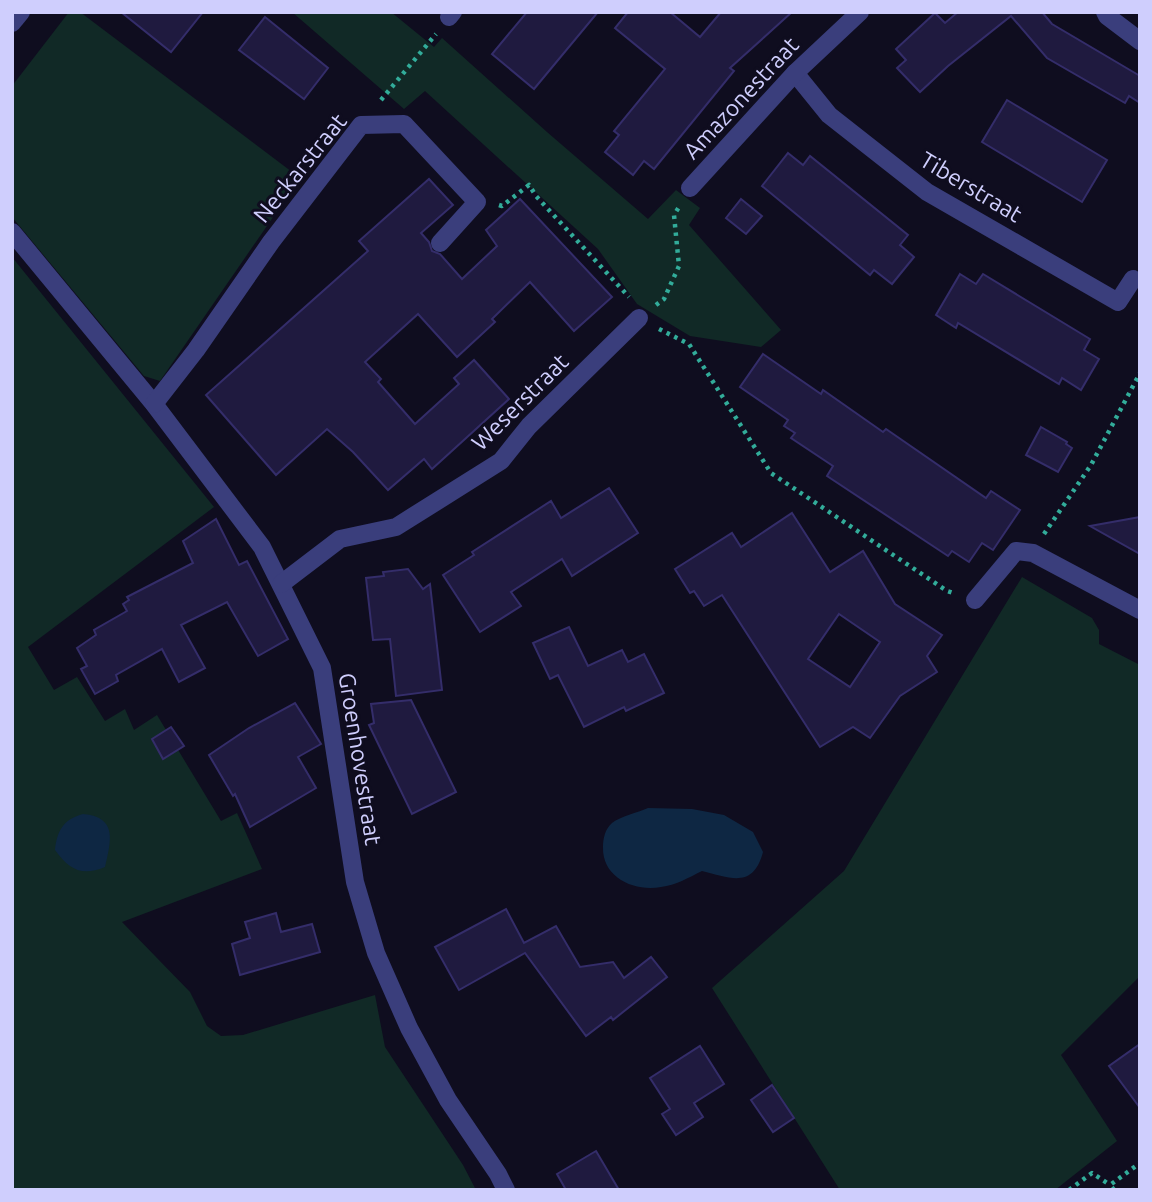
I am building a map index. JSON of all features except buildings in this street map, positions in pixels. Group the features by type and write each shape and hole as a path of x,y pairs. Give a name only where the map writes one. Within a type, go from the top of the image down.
{"street":[{"path":"12,23 21,12"},
{"name":"Amazonestraat","path":"690,188 795,73 860,12"},
{"path":"1105,12 1140,41"},
{"name":"Tiberstraat","path":"795,73 829,115 927,192 1118,302 1133,279"},
{"name":"Neckarstraat","path":"154,404 271,242 361,125 404,124 477,202"},
{"path":"440,243 477,202"},
{"name":"Groenhovestraat","path":"12,232 154,404 262,547 322,668 355,881 376,953 409,1027 448,1100 506,1190"},
{"name":"Weserstraat","path":"281,584 340,539 396,527 501,461 529,426 639,318"},
{"path":"975,600 1016,551 1033,553 1140,610"}],"path":[{"path":"361,125 451,15"},
{"path":"477,202 502,206 529,185 635,304 639,318 689,344 771,473 947,591 975,600"},
{"path":"639,318 664,299 679,266 674,215 690,188"},
{"path":"1033,553 1066,498 1091,465 1129,388 1140,373"},
{"path":"1069,1190 1091,1173 1112,1187 1140,1164"}],"green space":[{"path":"69,12 80,12 300,178 160,381 144,376 12,217 12,86"},
{"path":"292,12 391,12 434,47 442,38 648,219 676,190 700,208 689,225 781,330 761,347 690,336 637,304 598,249 425,91 404,109"},
{"path":"12,257 214,507 28,647 54,690 77,677 105,721 125,709 134,730 157,715 221,821 237,813 262,869 122,922 190,992 207,1026 221,1036 243,1035 375,995 385,1047 463,1165 476,1190 12,1190"},
{"path":"1022,577 1092,618 1099,630 1099,644 1140,665 1140,976 1061,1055 1117,1141 1055,1190 840,1190 712,988 844,871"}],"water":[{"path":"648,808 692,809 724,815 753,832 763,852 759,864 753,872 740,878 702,871 672,885 651,888 631,885 614,875 608,867 603,847 605,834 610,825 624,816"},
{"path":"83,814 102,820 109,832 105,867 97,870 76,869 65,862 55,850 66,822"}]}
